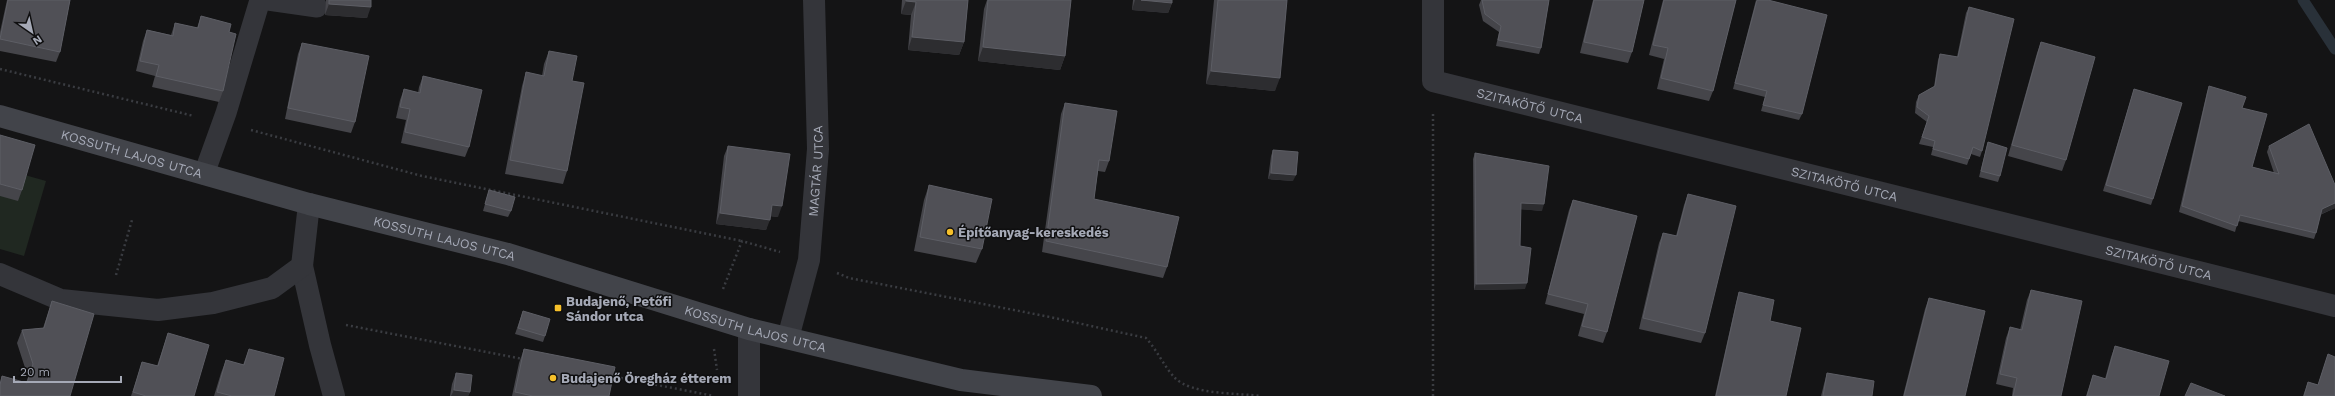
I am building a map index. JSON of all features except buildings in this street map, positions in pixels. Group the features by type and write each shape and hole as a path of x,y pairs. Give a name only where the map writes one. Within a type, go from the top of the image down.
{"main road":[{"name":"KOSSUTH LAJOS UTCA","path":"0,116 309,204 508,254 749,329 961,380 1091,396"}],"street":[{"name":"MAGTÁR UTCA","path":"788,338 809,260 818,149 814,0"},
{"path":"1433,0 1433,81"},
{"name":"SZITAKÖTŐ UTCA","path":"1433,81 2335,306"},
{"path":"309,204 302,266 334,396"},
{"path":"0,274 61,300 158,310 213,303 272,288 302,266"},
{"path":"749,329 749,396"}],"lane":[{"path":"204,174 221,123 226,113 260,0"},
{"path":"268,0 317,7"}],"path":[{"path":"0,69 274,135 422,176 742,241"},
{"path":"1433,81 1433,396"},
{"path":"107,304 132,220"},
{"path":"809,260 850,278 1050,317 1146,338 1157,350 1174,378 1190,388 1261,396"},
{"path":"314,319 526,360"},
{"path":"604,375 714,396"}],"shaded area":[{"path":"0,168 46,181 24,256 0,249"}],"waterway":[{"path":"2303,0 2335,49"}],"place":[{"name":"Építőanyag-kereskedés","path":"950,232"},
{"name":"Budajenő, Petőfi Sándor utca","path":"558,308"},
{"name":"Budajenő Öregház étterem","path":"553,378"}]}
